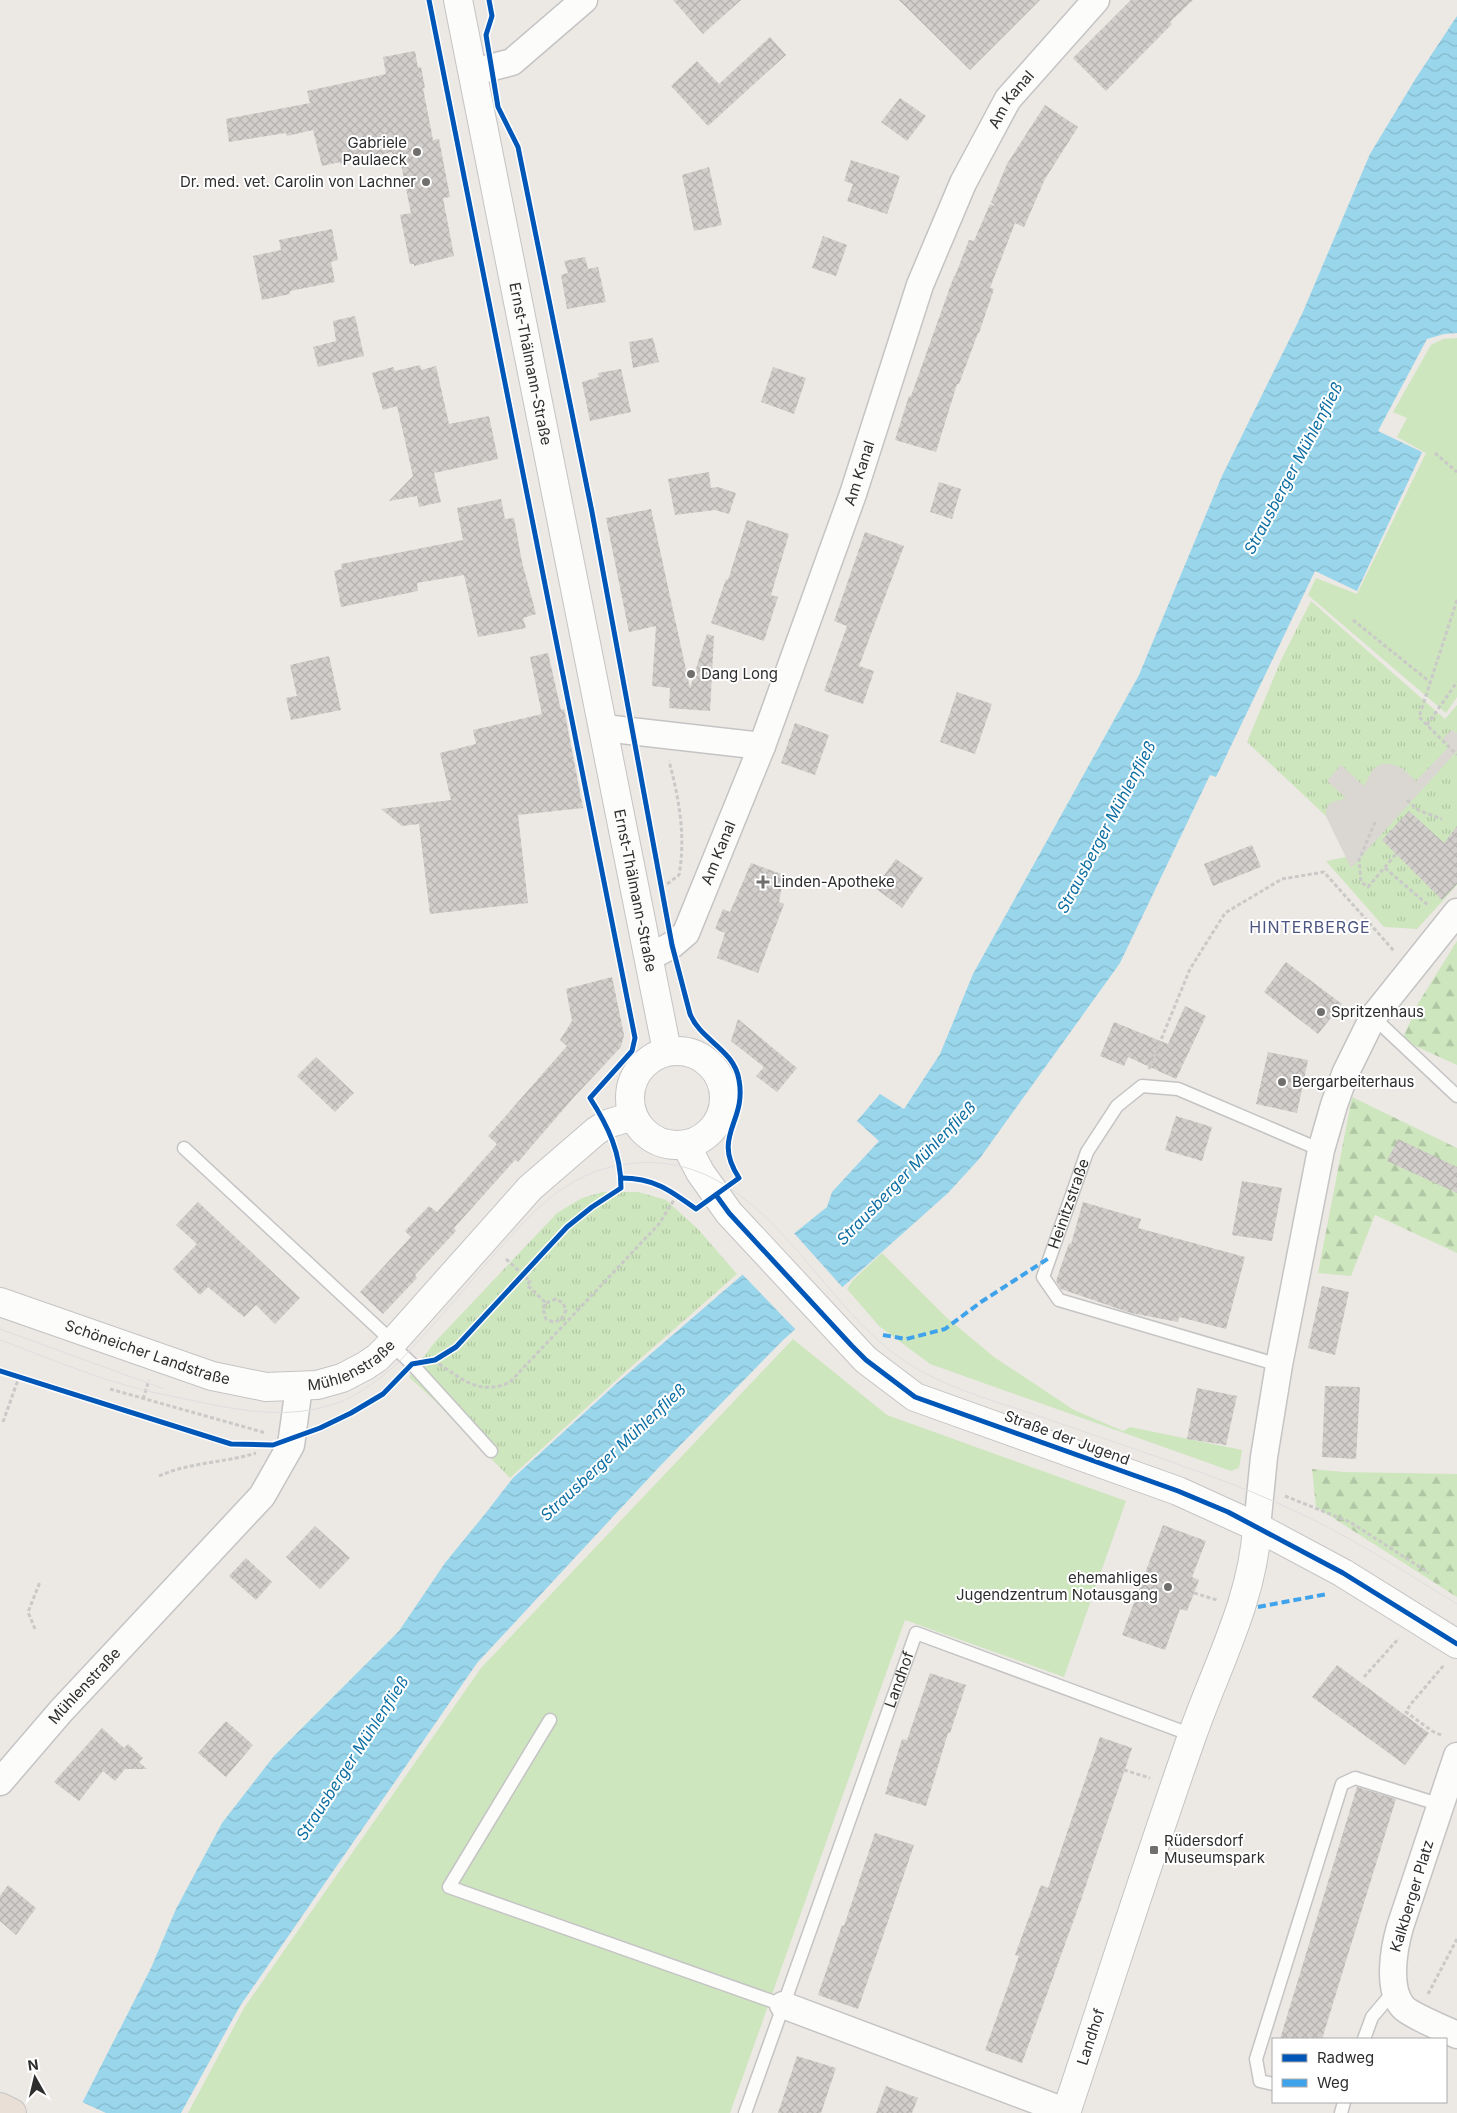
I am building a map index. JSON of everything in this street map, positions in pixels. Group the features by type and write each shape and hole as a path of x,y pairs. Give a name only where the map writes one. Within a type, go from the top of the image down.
{"highway":[{"path":"0,2107 12,2113"}],"main road":[{"name":"Ernst-Thälmann-Straße","path":"458,0 650,957 667,1052"},
{"path":"682,1051 697,1055 719,1074 724,1089 725,1104 721,1118 712,1131 700,1140 686,1145 670,1145 654,1140 642,1130 633,1116 630,1096 635,1076 643,1065 654,1056 667,1052 682,1051"},
{"name":"Mühlenstraße","path":"299,1387 317,1386 342,1378 365,1366 392,1343 530,1188 596,1131 607,1124 633,1116"},
{"name":"Straße der Jugend","path":"686,1145 700,1172 728,1213 866,1360 915,1396 1178,1491 1257,1527 1343,1573 1451,1654"},
{"name":"Schöneicher Landstraße","path":"0,1302 212,1376 266,1387 299,1387"},
{"name":"Landhof","path":"1066,2113 1192,1735 1249,1579 1256,1545 1257,1527"}],"street":[{"path":"473,72 512,62 584,0"},
{"name":"Am Kanal","path":"650,957 672,945 686,933 762,746 853,494 920,285 963,184 1008,99 1096,0"},
{"path":"604,728 762,746"},
{"path":"1257,1527 1260,1487 1279,1364 1321,1150 1345,1074 1373,1017 1453,917"},
{"name":"Mühlenstraße","path":"0,1782 61,1711 262,1496 291,1445 299,1387"},
{"name":"Kalkberger Platz","path":"1395,1990 1393,1955 1400,1927 1457,1756"},
{"path":"1395,1990 1402,2007 1457,2035"},
{"name":"Landhof","path":"783,2005 1066,2113"}],"lane":[{"path":"1373,1017 1457,1096"},
{"path":"1142,1086 1178,1089 1321,1150"},
{"name":"Heinitzstraße","path":"1142,1086 1117,1106 1087,1152 1043,1277 1059,1300 1279,1364"},
{"path":"184,1148 392,1343 491,1451"},
{"name":"Landhof","path":"745,2113 916,1632 1192,1735"},
{"path":"550,1720 449,1886 783,2005"},
{"path":"1272,2084 1260,2081 1256,2059 1342,1784 1354,1778 1441,1805"},
{"path":"1364,2038 1372,2017 1395,1990"}],"path":[{"path":"1434,453 1457,472"},
{"path":"1457,600 1419,717 1457,755"},
{"path":"1353,620 1430,682"},
{"path":"1427,725 1457,682"},
{"path":"662,734 679,801 681,863 679,875 662,888"},
{"path":"1407,800 1418,810 1442,818"},
{"path":"1375,822 1359,860 1360,882 1368,887 1396,854"},
{"path":"1385,868 1453,917"},
{"path":"1142,1086 1190,969 1225,913 1282,879 1324,872 1411,970"},
{"path":"435,1360 470,1384 485,1388 498,1388 510,1382 659,1224 677,1195"},
{"path":"506,1259 530,1281 527,1285 546,1303"},
{"path":"556,1299 563,1303 566,1310 562,1319 553,1322 546,1319 543,1309 546,1303 556,1299"},
{"path":"562,1319 566,1322"},
{"path":"144,1399 151,1376"},
{"path":"3,1422 19,1377"},
{"path":"110,1389 270,1434"},
{"path":"159,1476 175,1468 238,1458 264,1449"},
{"path":"1260,1487 1350,1522 1429,1573"},
{"path":"35,1629 28,1612 40,1582"},
{"path":"1194,1594 1217,1600"},
{"path":"1364,1676 1399,1638"},
{"path":"1440,1734 1432,1731 1406,1712 1451,1654"},
{"path":"1124,1770 1158,1780"},
{"path":"1417,2014 1457,1939"}],"green space":[{"path":"1457,338 1457,697 1446,713 1308,595 1316,578 1357,594 1426,453 1397,437 1407,418 1393,412 1431,345 1443,339"},
{"path":"1311,601 1445,719 1457,705 1457,885 1417,929 1384,927 1326,861 1346,857 1326,816 1247,742 1281,660"},
{"path":"1457,941 1457,1065 1402,1040 1419,1002"},
{"path":"1352,1097 1457,1148 1457,1253 1375,1215 1351,1276 1318,1273"},
{"path":"603,1192 638,1192 666,1200 698,1229 737,1274 623,1374 510,1478 409,1377 434,1343 557,1213 582,1198"},
{"path":"882,1253 945,1316 994,1357 1074,1410 1123,1431 1130,1427 1242,1450 1239,1468 1231,1471 930,1364 879,1326 847,1289 853,1280"},
{"path":"793,1339 887,1415 1126,1501 1064,1677 905,1620 730,2113 188,2113 244,2008 481,1668"},
{"path":"1312,1469 1343,1472 1457,1474 1457,1597 1316,1507"}],"shaded area":[{"path":"1452,730 1457,733 1457,751 1351,868 1326,816 1326,809 1330,803 1346,798 1327,781 1341,765 1364,786 1373,769 1381,764 1391,764 1402,768 1416,781 1450,746 1443,738"}],"water":[{"name":"Strausberger Mühlenfließ","path":"1457,16 1457,333 1444,334 1427,339 1378,431 1422,452 1357,591 1315,571 1216,777 1210,775 1120,963 980,1158 948,1193 782,1341 661,1465 477,1663 240,2006 181,2113 77,2113 151,1968 176,1909 222,1823 274,1756 399,1631 445,1563 513,1478 617,1383 741,1276 827,1207 832,1192 879,1141 857,1121 880,1094 904,1109 940,1054 973,974 1139,675 1222,476 1302,314 1370,154 1416,78"}],"pier":[{"path":"793,1232 844,1289 797,1331 741,1273"},
{"path":"80,2101 106,2113 75,2113"}],"building":[{"path":"673,0 741,0 703,34"},
{"path":"899,0 1040,0 970,70"},
{"path":"1131,0 1193,0 1106,91 1073,58"},
{"path":"770,37 786,55 708,126 671,86 697,61 719,84"},
{"path":"415,51 418,68 421,67 433,140 439,139 450,197 443,198 454,256 414,266 414,264 410,264 400,215 411,213 401,164 395,165 392,152 340,164 340,162 322,166 313,130 287,136 286,133 229,142 226,119 310,103 307,91 386,74 383,57"},
{"path":"900,98 926,116 907,141 881,122"},
{"path":"1045,105 1078,127 1045,179 1024,227 1015,223 990,288 994,289 979,333 959,384 957,384 936,452 895,440 909,396 911,396 954,276 969,240 974,241 990,204 996,206 991,202 1007,164"},
{"path":"851,160 900,176 887,214 847,201 853,184 844,181"},
{"path":"709,167 722,225 694,231 682,175"},
{"path":"332,229 338,260 331,262 335,282 290,291 290,294 262,300 253,256 281,250 279,240"},
{"path":"823,236 847,245 836,276 812,268"},
{"path":"585,257 588,269 598,267 606,302 567,309 561,275 568,273 564,261"},
{"path":"355,316 364,356 318,367 313,347 336,341 333,321"},
{"path":"653,338 659,362 633,368 629,342"},
{"path":"420,365 421,370 436,366 449,424 489,416 498,459 434,473 441,502 419,507 417,496 389,501 413,476 397,406 383,410 372,373 393,367 395,371"},
{"path":"773,367 806,378 794,414 761,402"},
{"path":"621,369 631,412 590,421 582,382 599,377 598,373"},
{"path":"709,472 711,488 718,487 736,493 729,514 715,510 675,515 668,479"},
{"path":"939,482 961,489 952,519 930,512"},
{"path":"501,499 505,519 514,518 522,562 536,614 523,618 526,628 478,637 464,575 417,583 418,591 341,607 334,571 342,569 341,564 463,540 457,508"},
{"path":"651,509 690,688 707,634 714,636 710,711 669,708 670,688 652,686 656,626 629,632 606,518"},
{"path":"747,520 789,534 771,595 778,597 764,641 711,623 726,579 728,580"},
{"path":"865,532 904,546 859,666 874,671 863,704 824,691 847,626 834,621"},
{"path":"548,653 561,710 564,709 583,808 518,815 528,903 430,914 419,824 402,826 381,809 451,800 440,753 476,744 473,730 542,714 530,657"},
{"path":"329,656 341,710 291,720 286,698 297,696 290,665"},
{"path":"957,692 992,704 975,754 940,742"},
{"path":"795,723 829,735 815,775 781,763"},
{"path":"1409,811 1444,843 1457,826 1457,884 1442,900 1382,840"},
{"path":"1252,845 1261,867 1213,886 1204,864"},
{"path":"896,859 923,878 902,908 875,888"},
{"path":"751,863 784,875 779,902 784,904 758,973 717,958 725,933 715,929 723,909 730,912"},
{"path":"1286,962 1342,1004 1318,1034 1264,992"},
{"path":"612,977 624,1035 621,1047 574,1097 518,1162 515,1160 454,1228 456,1231 415,1275 417,1278 383,1314 360,1292 411,1237 405,1231 429,1206 437,1212 497,1144 488,1136 567,1046 560,1040 572,1021 566,989"},
{"path":"1185,1006 1206,1016 1176,1079 1128,1057 1124,1066 1100,1056 1114,1022 1168,1044"},
{"path":"738,1019 797,1068 777,1092 756,1076 764,1067 731,1041"},
{"name":"Bergarbeiterhaus","path":"1268,1052 1308,1060 1297,1113 1256,1104"},
{"path":"316,1057 354,1093 335,1112 297,1076"},
{"path":"1176,1116 1212,1127 1202,1161 1165,1150"},
{"path":"1398,1139 1457,1167 1457,1193 1387,1161"},
{"path":"1242,1181 1282,1188 1272,1241 1232,1235"},
{"path":"198,1202 300,1298 275,1324 256,1305 244,1317 208,1287 200,1295 173,1269 197,1244 176,1225"},
{"path":"1083,1202 1141,1219 1138,1228 1245,1257 1226,1329 1179,1317 1178,1322 1131,1313 1061,1289 1056,1281 1069,1243 1071,1244"},
{"path":"1322,1286 1349,1292 1335,1355 1308,1348"},
{"path":"1325,1386 1360,1387 1356,1459 1322,1457"},
{"path":"1197,1388 1237,1396 1226,1445 1187,1439"},
{"name":"ehemahliges Jugendzentrum Notausgang","path":"1163,1525 1206,1541 1192,1577 1199,1580 1187,1611 1180,1609 1165,1650 1122,1635"},
{"path":"315,1526 350,1558 320,1589 286,1557"},
{"path":"246,1558 272,1582 256,1600 229,1576"},
{"path":"1337,1665 1429,1733 1405,1765 1312,1697"},
{"path":"930,1673 966,1685 950,1733 948,1733 926,1806 885,1794 902,1739 907,1740"},
{"path":"226,1721 253,1745 226,1777 198,1753"},
{"path":"102,1728 124,1748 128,1744 143,1758 139,1762 147,1769 125,1769 115,1781 103,1771 79,1801 54,1782"},
{"path":"1100,1737 1132,1748 1081,1900 1022,2063 985,2050 1019,1956 1015,1955 1041,1885 1048,1888"},
{"path":"1357,1787 1396,1799 1322,2038 1280,2038"},
{"path":"875,1833 914,1845 858,2009 818,1995 842,1925 844,1926"},
{"path":"8,1885 36,1908 16,1935 0,1921 0,1896"},
{"path":"797,2056 836,2068 821,2113 778,2113"},
{"path":"886,2086 918,2098 912,2113 876,2113"}],"tram line":[{"path":"0,1340 94,1375 160,1394 248,1411 284,1412 319,1408 354,1396 397,1364 518,1228 551,1197 588,1174 610,1167 635,1163 679,1166 718,1181 752,1205 783,1235 871,1334 917,1369 963,1390 1230,1483 1275,1502 1359,1544 1457,1604"},
{"path":"0,1329 164,1389"}],"marked path":[{"path":"883,1335 906,1339 945,1329 981,1302 1049,1258"},
{"path":"1258,1607 1327,1594"}],"cycle path":[{"path":"0,1371 231,1444 273,1445 320,1428 351,1413 383,1394 412,1364 435,1360 456,1347 567,1227 592,1207 621,1188 619,1163 612,1140 590,1098 632,1051 635,1038 429,0"},
{"path":"489,0 492,16 486,35 498,107 518,147 592,512 672,945 690,1014 702,1031 731,1060 739,1080 740,1095 731,1129 728,1151 731,1163 739,1178 696,1209 661,1186 643,1180 621,1178"},
{"path":"716,1195 729,1213 852,1346 866,1360 915,1397 1178,1491 1228,1512 1343,1573 1457,1644"}],"place":[{"name":"Gabriele Paulaeck","path":"417,152"},
{"name":"Dr. med. vet. Carolin von Lachner","path":"426,182"},
{"name":"Dang Long","path":"691,674"},
{"name":"Linden-Apotheke","path":"763,882"},
{"name":"Spritzenhaus","path":"1321,1012"},
{"name":"Bergarbeiterhaus","path":"1282,1082"},
{"name":"ehemahliges Jugendzentrum Notausgang","path":"1168,1587"},
{"name":"Rüdersdorf Museumspark","path":"1154,1850"}],"district":[{"name":"HINTERBERGE","path":"1310,927"}]}
